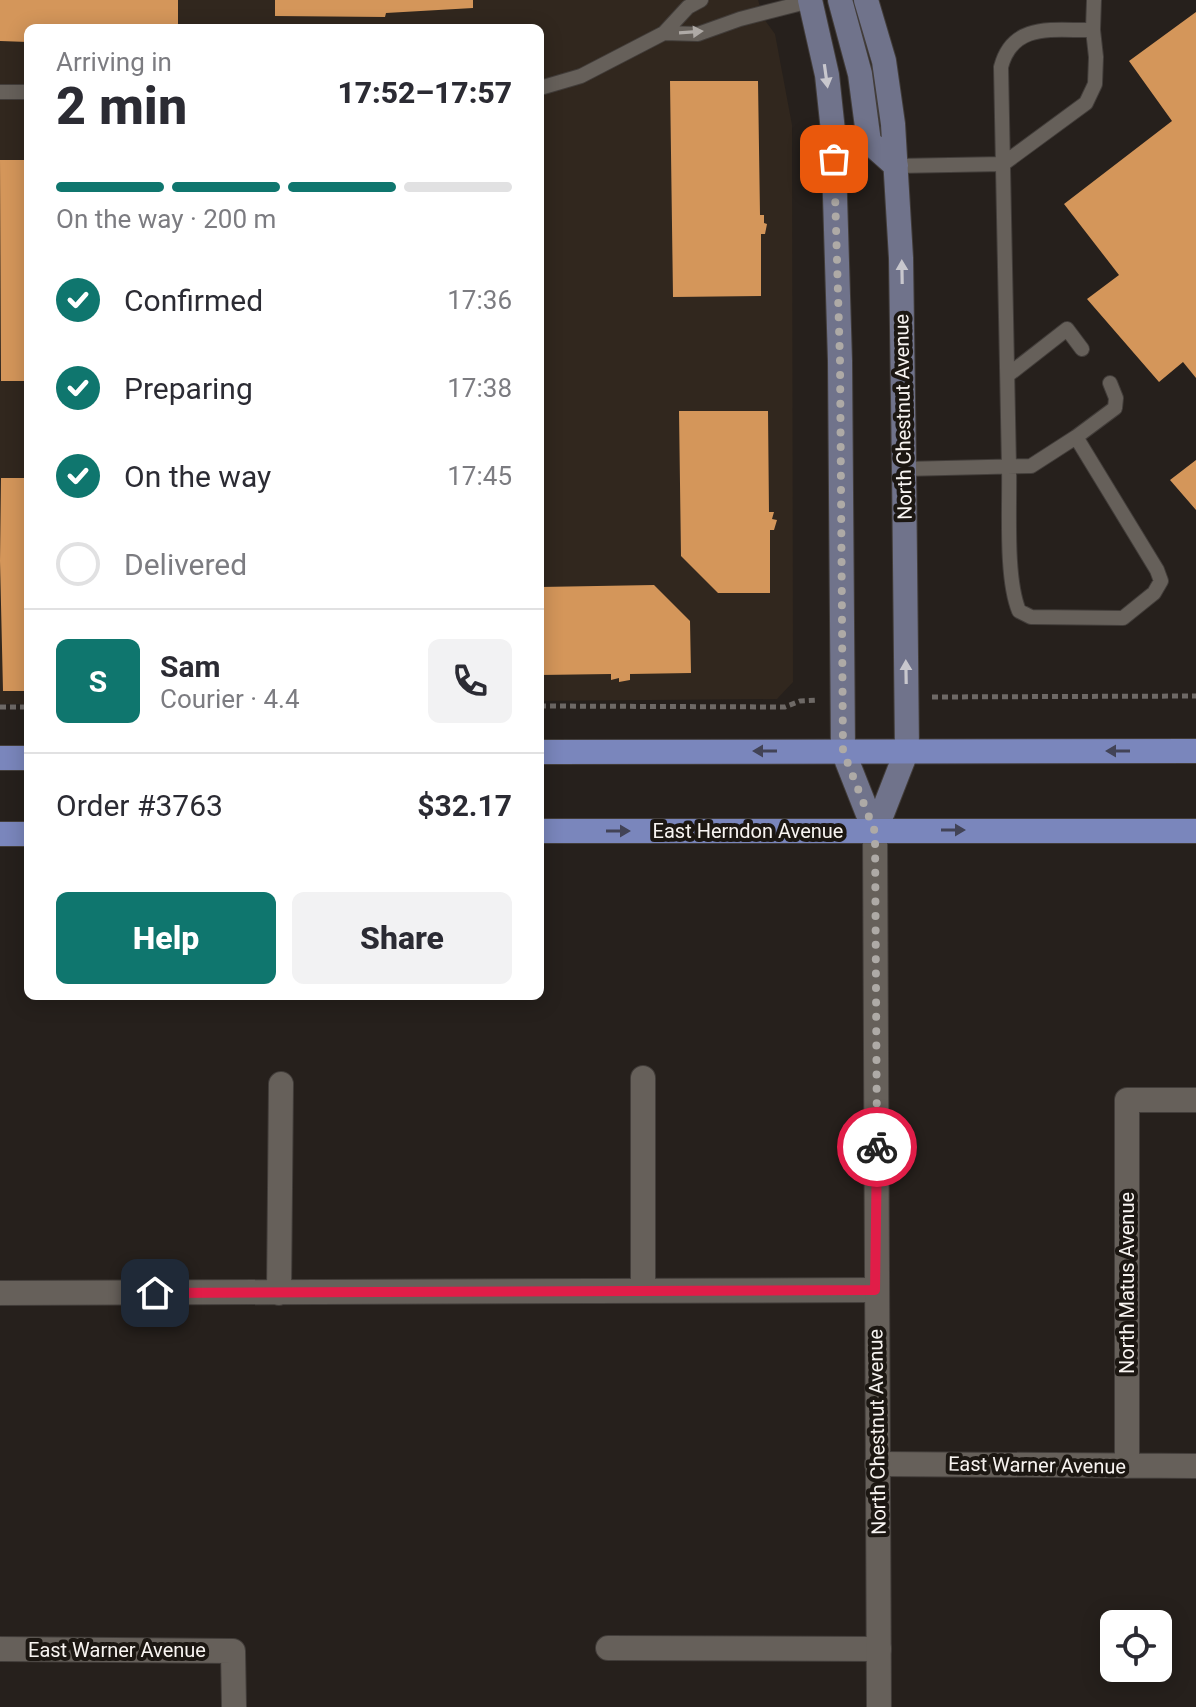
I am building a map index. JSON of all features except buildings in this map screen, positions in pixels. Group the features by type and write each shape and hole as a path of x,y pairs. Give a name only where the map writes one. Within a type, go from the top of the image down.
{"main road":[{"name":"North Chestnut Avenue","path":"810,0 827,75 833,131 840,361 843,751 875,832"},
{"path":"840,0 857,59 869,142 896,166"},
{"name":"North Chestnut Avenue","path":"866,0 884,61 896,166 901,258 904,469 907,750 875,832"},
{"path":"544,752 1196,751"},
{"path":"0,758 24,758"},
{"name":"East Herndon Avenue","path":"544,831 1196,831"},
{"path":"0,834 24,834"}],"street":[{"name":"North Chestnut Avenue","path":"875,832 879,1707"},
{"path":"643,1078 643,1290"},
{"path":"279,1293 281,1084"},
{"name":"North Matus Avenue","path":"1127,1466 1127,1100 1196,1100"},
{"path":"0,1293 875,1290"},
{"name":"East Warner Avenue","path":"877,1464 1196,1466"},
{"path":"608,1648 879,1649"},
{"name":"East Warner Avenue","path":"0,1649 233,1651 234,1707"}],"lane":[{"path":"544,87 581,76 664,33 688,7 701,0"},
{"path":"664,33 698,34 810,0"},
{"path":"896,166 1003,164 1086,103 1095,84 1094,0"},
{"path":"1076,437 1161,581 1154,593 1123,618 1031,617 1019,611 1011,590 1001,67 1004,56 1021,36 1031,31 1093,30"},
{"path":"0,92 24,92"},
{"path":"1008,375 1067,329 1082,349"},
{"path":"904,469 1031,466 1115,408 1116,398 1110,383"}],"path":[{"path":"906,698 1196,696"},
{"path":"544,706 785,707 800,701 843,699"},
{"path":"0,707 24,707"}],"shaded area":[{"path":"0,0 758,0 764,19 775,34 792,125 793,682 777,699 544,701 544,24 24,24 24,704 0,704"}],"way so far":[{"path":"834,159 840,361 843,751 875,832 877,1147"}],"route":[{"path":"155,1293 875,1290 877,1147"}]}
